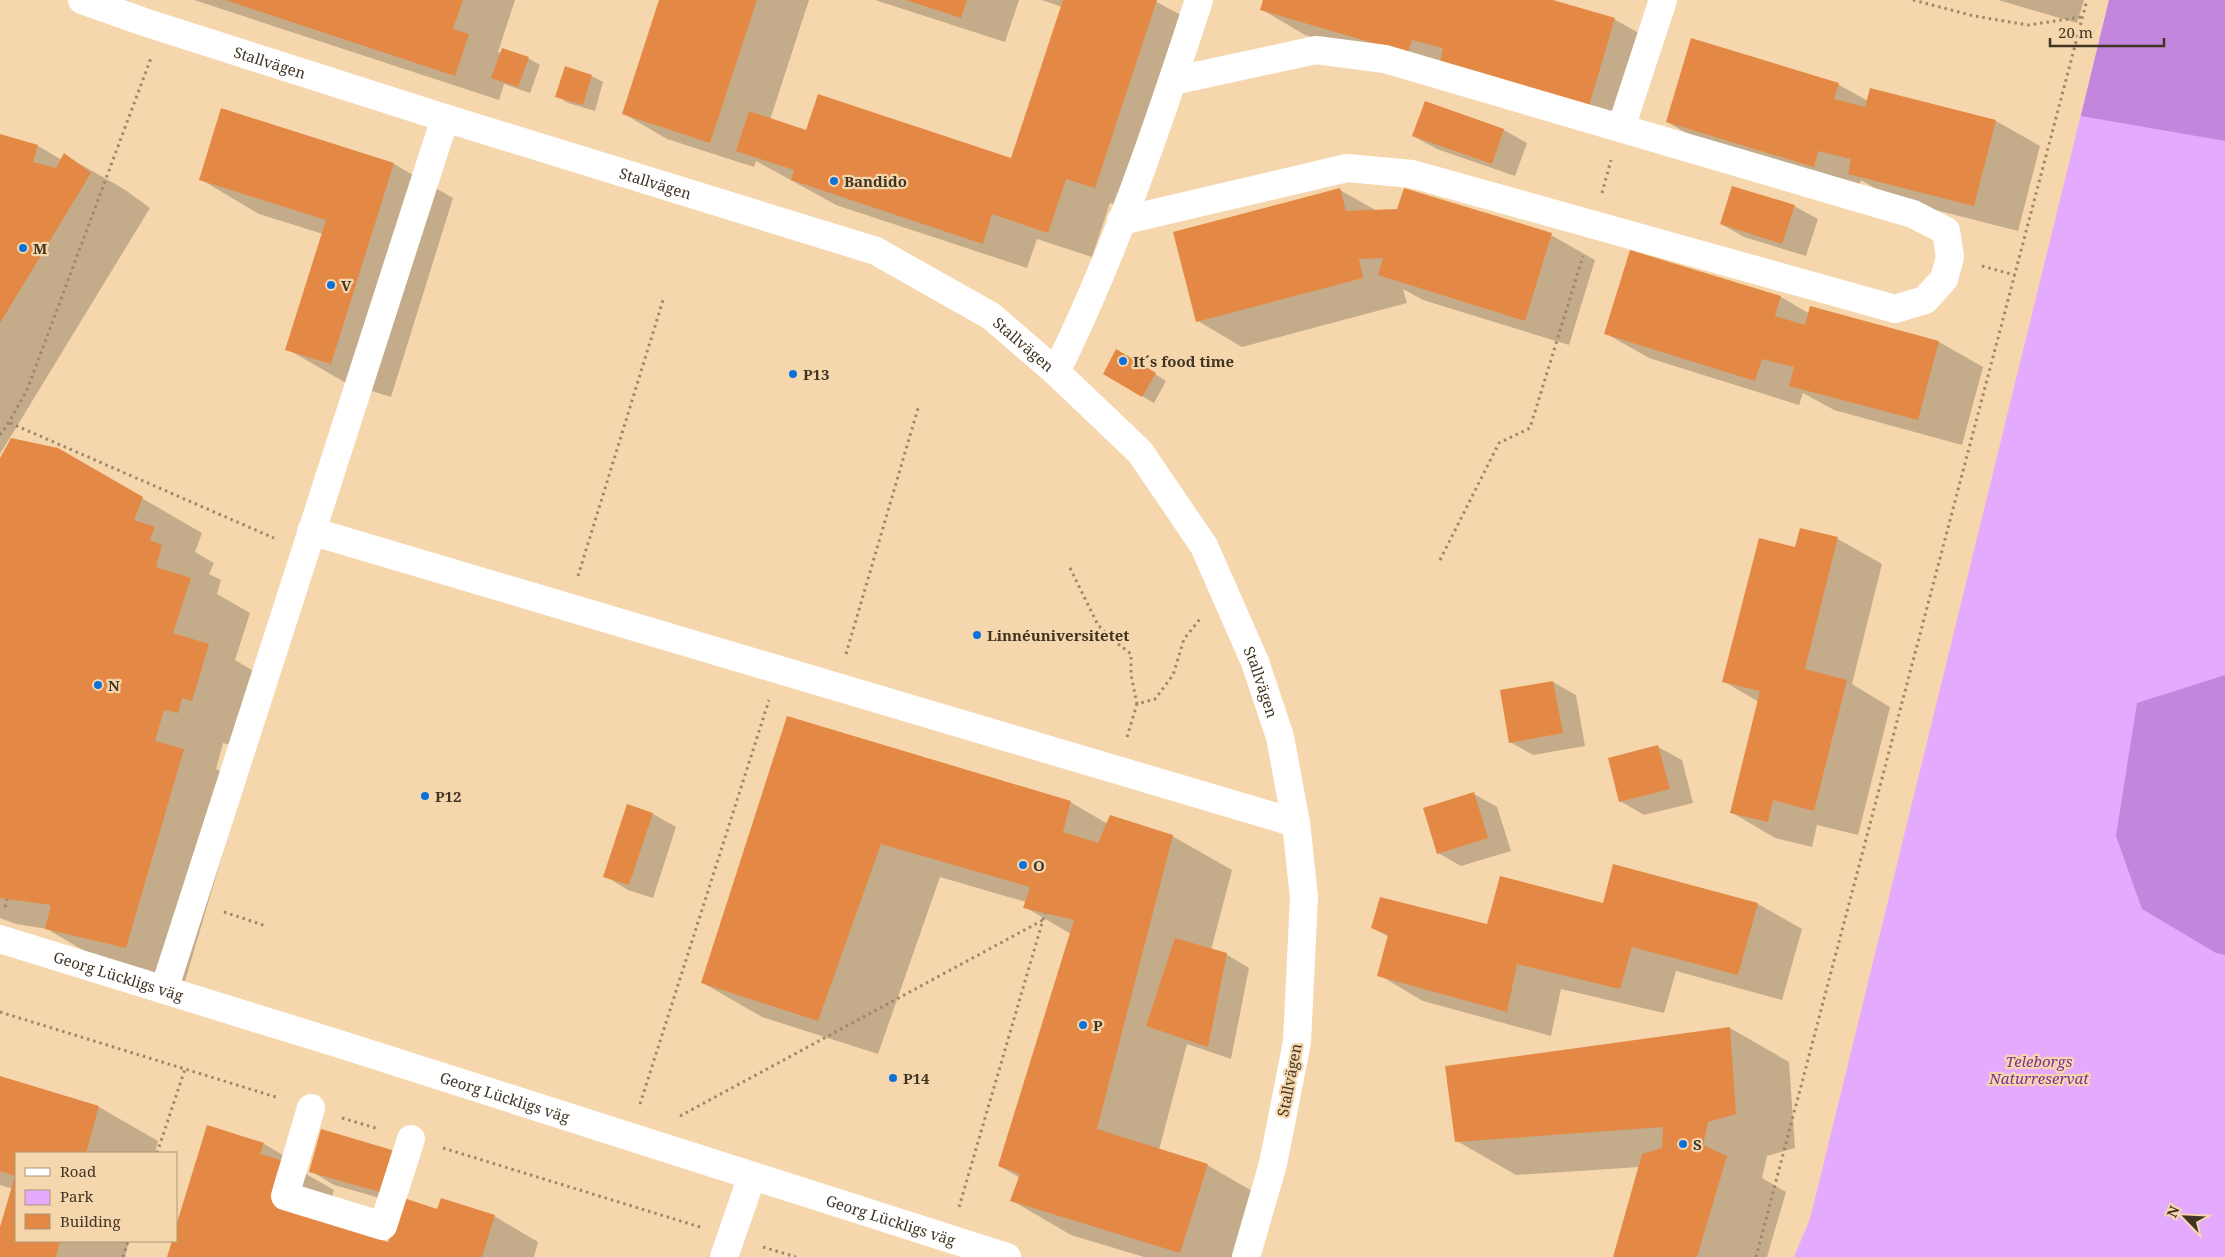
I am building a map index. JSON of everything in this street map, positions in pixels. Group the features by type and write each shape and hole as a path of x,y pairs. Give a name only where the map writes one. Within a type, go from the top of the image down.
{"street":[{"name":"Stallvägen","path":"82,0 163,28 445,118 876,251 991,316 1056,372 1140,452 1204,546 1255,662 1280,737 1296,822 1304,897 1297,1042 1273,1164 1246,1257"},
{"path":"1056,372 1085,314 1121,221 1173,81 1199,0"},
{"path":"1621,128 1663,0"},
{"path":"1121,221 1347,168 1412,174 1592,226 1895,309 1925,300 1944,279 1950,257 1946,230 1913,214 1385,59 1316,50 1173,81"},
{"path":"164,990 445,118"},
{"path":"308,541 568,608 836,685 1296,822"},
{"name":"Georg Lückligs väg","path":"0,939 1007,1257"},
{"path":"311,1108 285,1196 383,1226 411,1138"},
{"path":"724,1257 752,1176"}],"path":[{"path":"1913,0 1974,16 2028,25 2082,18"},
{"path":"1756,1257 2087,0"},
{"path":"0,435 27,390 163,28"},
{"path":"1440,560 1499,444 1530,428 1621,128"},
{"path":"568,608 664,297"},
{"path":"836,685 919,405"},
{"path":"9,422 308,541"},
{"path":"1070,568 1098,625 1131,654 1131,675 1137,704 1117,770"},
{"path":"1137,704 1155,699 1173,675 1184,639 1200,618 1231,607"},
{"path":"634,1138 779,669"},
{"path":"192,902 266,926"},
{"path":"949,1239 1045,913"},
{"path":"634,1138 1043,920"},
{"path":"157,1152 185,1069"},
{"path":"123,1257 128,1242"}],"green space":[{"name":"Teleborgs Naturreservat","path":"2109,0 2225,0 2225,1257 1794,1257 1810,1219"}],"shaded area":[{"path":"2109,0 2225,0 2225,141 2081,116"},
{"path":"2225,675 2225,955 2216,953 2142,909 2116,836 2137,703"}],"building":[{"path":"225,0 463,0 453,29 469,34 455,76"},
{"path":"659,0 757,0 710,143 622,114"},
{"path":"906,0 967,0 961,18"},
{"path":"1063,0 1157,0 1095,188 1066,179 1048,233 992,214 983,244 791,180 794,170 736,151 749,111 806,130 818,94 1011,158"},
{"path":"1263,0 1553,0 1615,18 1589,106 1440,63 1443,48 1412,40 1408,53 1260,10"},
{"path":"1691,38 1839,83 1834,99 1865,107 1870,88 1996,120 1974,206 1848,174 1851,159 1818,151 1814,167 1666,122"},
{"path":"502,48 529,57 518,87 491,78"},
{"path":"565,66 592,75 583,105 555,97"},
{"path":"1425,101 1504,129 1492,164 1412,136"},
{"name":"V","path":"221,108 394,163 331,364 285,350 326,220 199,180"},
{"name":"M","path":"0,134 38,145 33,162 56,168 64,153 91,173 0,323"},
{"path":"1732,186 1795,205 1782,244 1720,224"},
{"path":"1340,188 1346,211 1397,209 1404,188 1552,233 1525,321 1378,275 1383,258 1359,259 1363,278 1196,322 1173,232"},
{"path":"1630,250 1781,296 1775,316 1805,325 1810,306 1939,341 1918,420 1789,386 1794,367 1762,359 1755,381 1604,334"},
{"name":"It´s food time","path":"1116,349 1156,373 1142,397 1103,374"},
{"name":"N","path":"11,438 58,448 143,497 134,520 155,527 150,540 162,545 156,567 191,578 173,633 209,644 192,701 182,698 178,713 164,710 155,741 184,749 126,948 45,929 51,905 0,898 0,458"},
{"path":"1800,528 1838,537 1805,669 1847,680 1814,811 1773,800 1768,822 1730,813 1760,691 1722,682 1759,538 1795,547"},
{"path":"1553,681 1563,733 1509,743 1500,690"},
{"path":"787,716 1071,801 1063,832 1098,843 1110,815 1173,835 1097,1129 1208,1164 1180,1253 1010,1201 1020,1174 998,1166 1074,920 1023,908 1030,887 881,844 818,1021 701,983"},
{"path":"1658,745 1670,789 1619,802 1608,758"},
{"path":"1474,792 1488,838 1437,854 1423,808"},
{"path":"627,804 653,813 629,885 603,877"},
{"path":"1613,864 1758,903 1738,975 1632,947 1620,989 1517,964 1507,1012 1377,976 1388,935 1371,928 1380,897 1487,924 1500,876 1603,903"},
{"path":"1175,938 1227,953 1208,1047 1146,1026"},
{"name":"S","path":"1730,1027 1736,1114 1708,1122 1703,1145 1727,1156 1697,1257 1613,1257 1642,1154 1662,1148 1663,1127 1455,1142 1445,1066"},
{"path":"0,1076 99,1106 86,1152 15,1152 15,1176 0,1171"},
{"path":"207,1125 264,1143 260,1154 291,1163 277,1208 388,1242 401,1197 437,1209 441,1198 495,1215 482,1257 167,1257 172,1242 178,1242 178,1219"},
{"path":"321,1129 392,1150 380,1192 309,1172"},
{"path":"15,1176 15,1242 60,1242 56,1257 0,1257 0,1227"}],"place":[{"name":"Bandido","path":"834,181"},
{"name":"M","path":"23,248"},
{"name":"V","path":"331,285"},
{"name":"It´s food time","path":"1123,361"},
{"name":"P13","path":"793,374"},
{"name":"Linnéuniversitetet","path":"977,635"},
{"name":"N","path":"98,685"},
{"name":"P12","path":"425,796"},
{"name":"O","path":"1023,865"},
{"name":"P","path":"1083,1025"},
{"name":"P14","path":"893,1078"},
{"name":"S","path":"1683,1144"}]}
